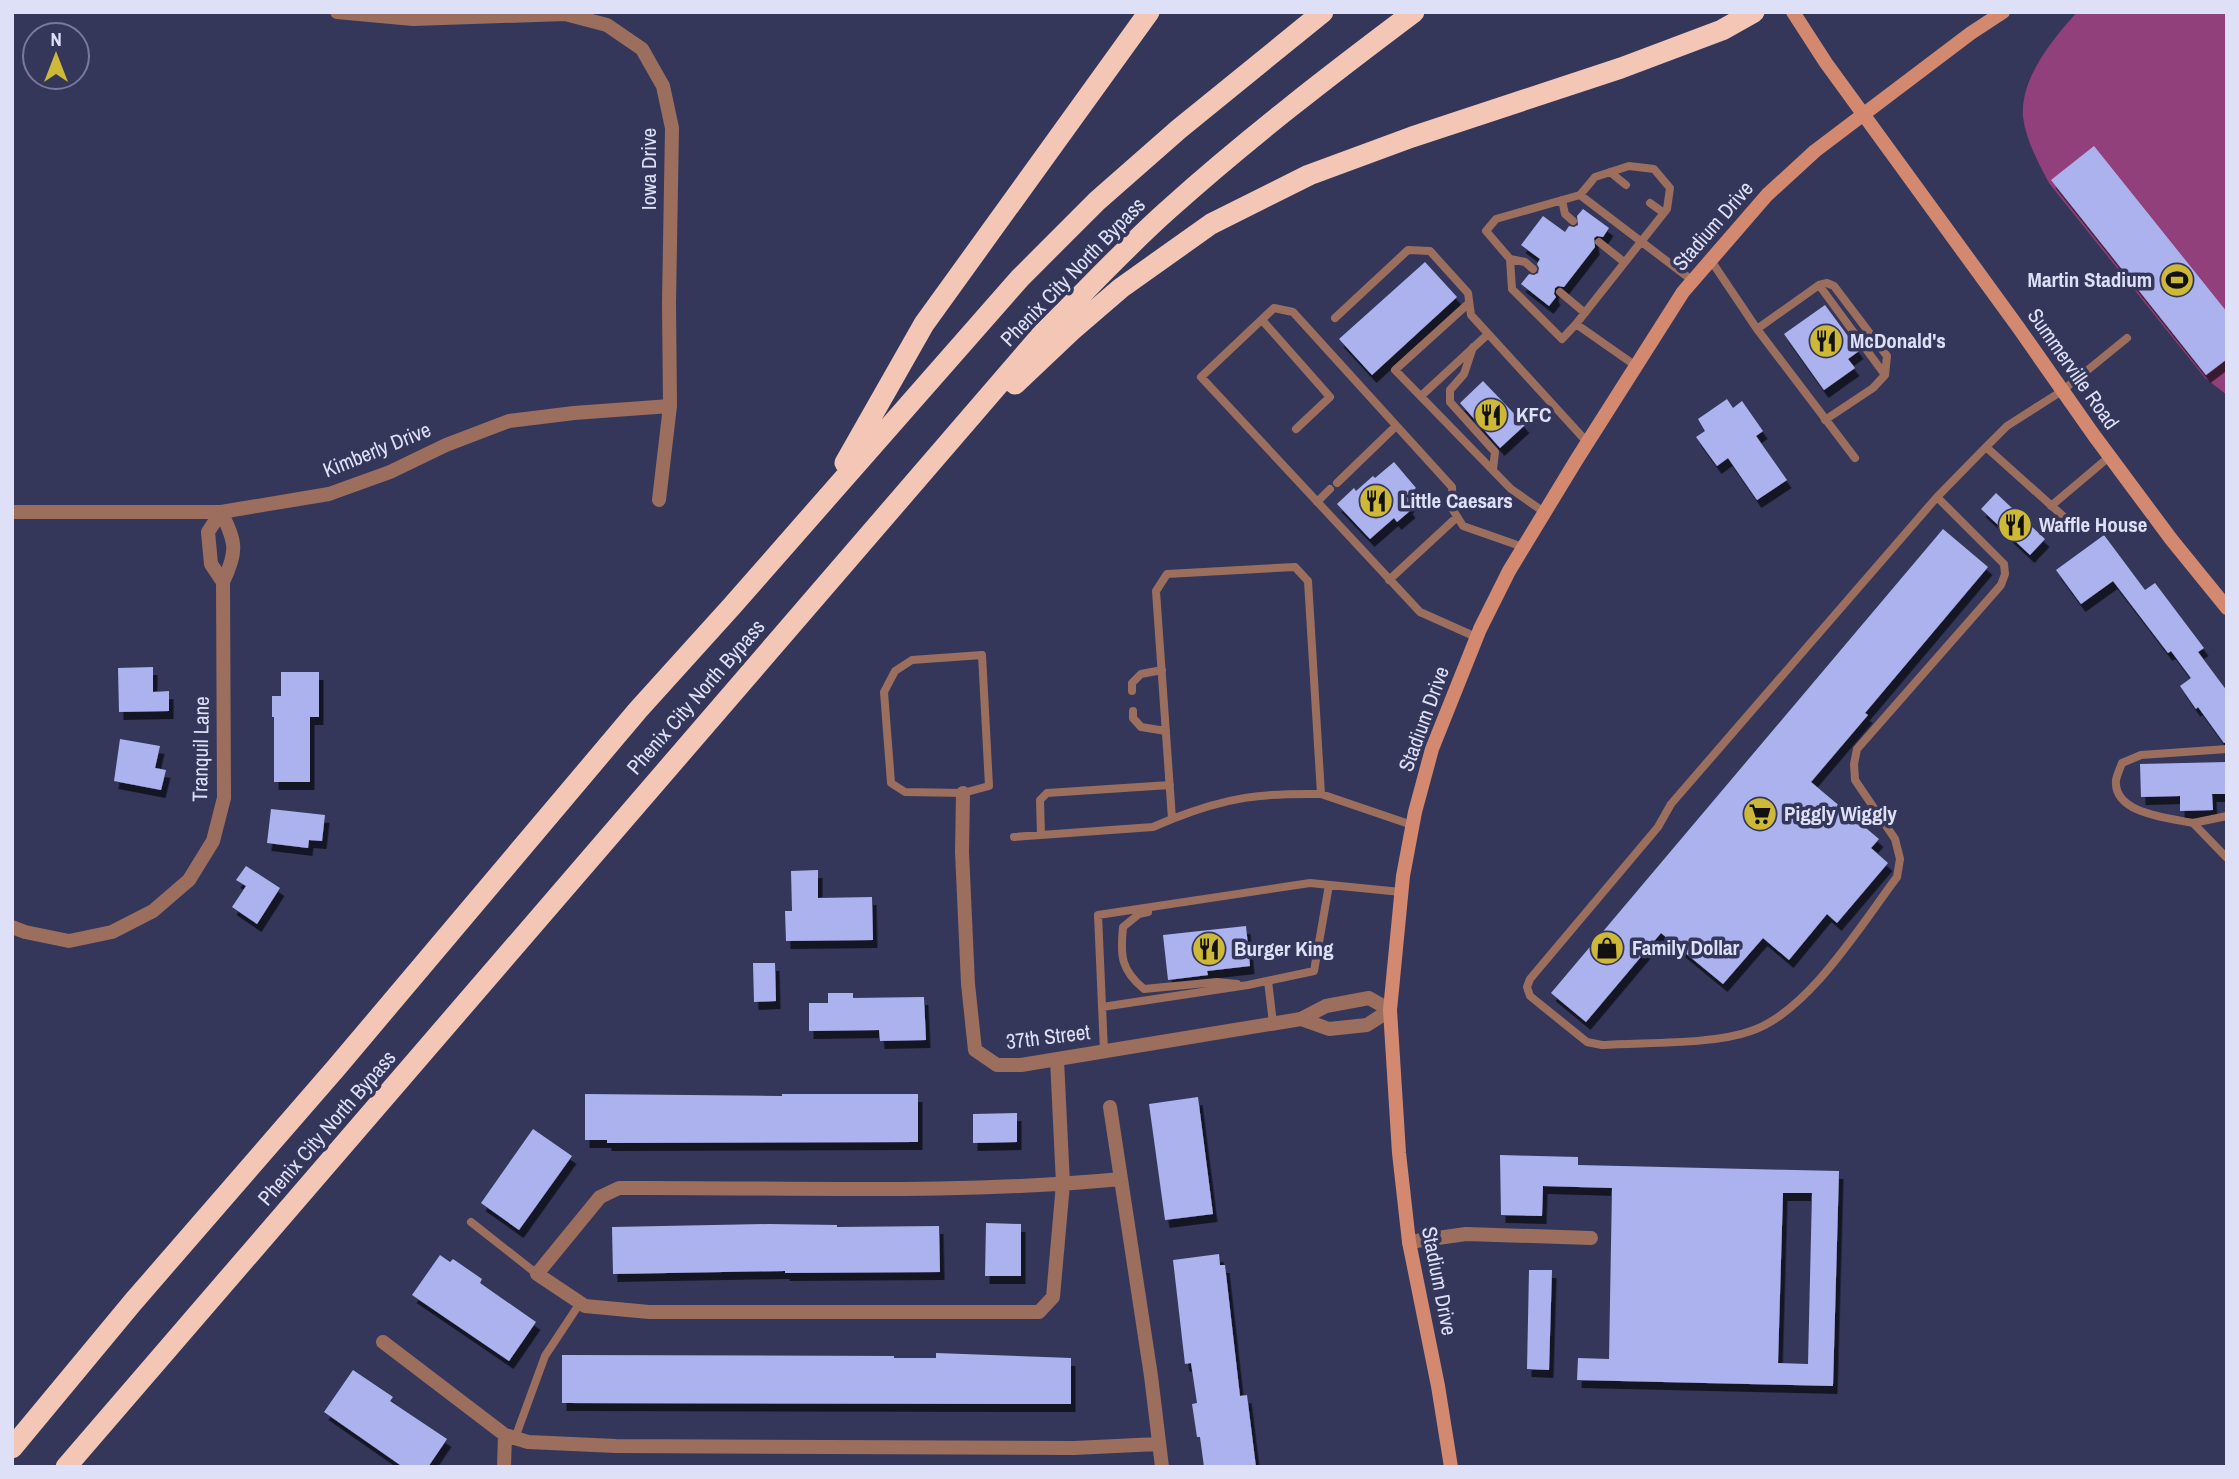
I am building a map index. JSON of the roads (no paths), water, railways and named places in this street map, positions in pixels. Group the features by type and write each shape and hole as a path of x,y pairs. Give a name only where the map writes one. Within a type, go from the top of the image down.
{"highway":[{"path":"824,500 924,324 1149,12"},
{"name":"Phenix City North Bypass","path":"12,1448 544,820 1020,278 1097,201 1189,120 1323,12"},
{"name":"Phenix City North Bypass","path":"66,1467 1043,333 1167,210 1302,97 1415,12"},
{"path":"919,475 1071,331 1121,288 1211,224 1309,175 1412,137 1621,68 1722,30 1754,12"}],"street":[{"name":"Iowa Drive","path":"337,12 413,19 565,14 607,24 642,49 663,86 672,128 670,405 659,500"},
{"name":"Summerville Road","path":"1793,12 2109,457 2227,608"},
{"name":"Stadium Drive","path":"1451,1467 1409,1242 1399,1153 1390,1010 1401,892 1412,825 1432,749 1476,637 1524,547 1636,366 1710,259 1767,195 1815,151 1971,33 2003,12"},
{"name":"Kimberly Drive","path":"12,512 221,512 329,494 390,472 509,421 670,405"},
{"name":"Tranquil Lane","path":"221,512 208,532 212,564 223,582"},
{"name":"Tranquil Lane","path":"12,927 69,942 112,932 153,911 189,880 213,841 224,798 223,582 233,561 233,536 221,512"},
{"name":"37th Street","path":"962,793 968,985 975,1050 997,1065 1057,1060 1301,1018 1326,1006 1369,998 1390,1010 1367,1025 1329,1029 1301,1018"},
{"path":"1057,1060 1063,1184 1053,1297 1040,1312 649,1312 585,1306 537,1274 600,1197 619,1188 923,1189 1063,1184 1121,1179"},
{"path":"1110,1107 1151,1376 1162,1467"},
{"path":"1409,1242 1466,1234 1591,1238"},
{"path":"383,1342 510,1437 528,1442 616,1446 1074,1448 1158,1444"},
{"path":"504,1467 510,1437"}],"lane":[{"path":"1629,166 1654,169 1670,188 1667,209 1562,339 1512,289 1510,259 1486,231 1496,219 1580,195 1595,177 1610,172 1629,166"},
{"path":"1610,172 1626,185"},
{"path":"1580,195 1693,281"},
{"path":"1562,200 1565,214 1573,221"},
{"path":"1650,203 1664,213"},
{"path":"1599,242 1624,262"},
{"path":"1335,318 1408,250 1430,251 1468,293 1471,315 1587,442"},
{"path":"1510,259 1525,262 1533,269"},
{"path":"1710,259 1757,329 1854,458"},
{"path":"1757,329 1819,285 1827,283 1834,286 1887,356 1885,375 1873,388 1825,420"},
{"path":"1560,292 1585,313"},
{"path":"1469,303 1395,370 1511,489 1545,512"},
{"path":"1476,637 1420,611 1201,377 1274,308 1293,312 1452,487 1453,510 1463,526 1524,547"},
{"path":"1262,320 1330,397 1296,429"},
{"path":"1576,324 1636,366"},
{"path":"1421,396 1488,334"},
{"path":"1937,497 2004,564 2006,574 2001,584 1857,749 1854,780 1895,839 1900,859 1897,877 1828,971 1778,1019 1751,1031 1723,1038 1602,1045 1587,1042 1530,996 1527,987 1530,979 1658,827 1671,804 1937,497 2007,426 2062,391 2127,338"},
{"path":"1473,347 1464,374 1450,390 1450,401 1495,452 1493,469"},
{"path":"1317,502 1396,426"},
{"path":"1272,453 1280,444"},
{"path":"1986,447 2073,525"},
{"path":"2051,506 2109,457"},
{"path":"1389,580 1457,517"},
{"path":"1172,819 1156,591 1167,574 1295,567 1308,581 1321,794"},
{"path":"982,654 989,786 962,793 905,792 891,783 884,692 895,671 912,660 982,654"},
{"path":"1132,691 1132,683 1140,674 1161,670"},
{"path":"1133,711 1133,718 1141,727 1166,731"},
{"path":"2227,749 2141,755 2122,763 2116,781 2121,799 2140,812 2193,823 2227,816"},
{"path":"1041,835 1040,800 1046,793 1170,785"},
{"path":"1014,837 1153,827 1210,804 1240,797 1283,793 1321,794 1412,825"},
{"path":"2193,823 2227,858"},
{"path":"1104,1051 1098,915 1310,883 1401,892"},
{"path":"1102,1007 1248,985 1314,971 1329,885"},
{"path":"1185,902 1139,914 1123,928 1121,949 1128,976 1144,989 1217,982 1248,985"},
{"path":"1268,981 1273,1023"},
{"path":"471,1222 537,1274"},
{"path":"510,1437 545,1356 580,1303"}],"place":[{"name":"Martin Stadium","path":"2177,280"},
{"name":"McDonald's","path":"1826,341"},
{"name":"KFC","path":"1491,415"},
{"name":"Little Caesars","path":"1376,501"},
{"name":"Waffle House","path":"2015,525"},
{"name":"Piggly Wiggly","path":"1760,814"},
{"name":"Family Dollar","path":"1607,948"},
{"name":"Burger King","path":"1209,949"}]}
